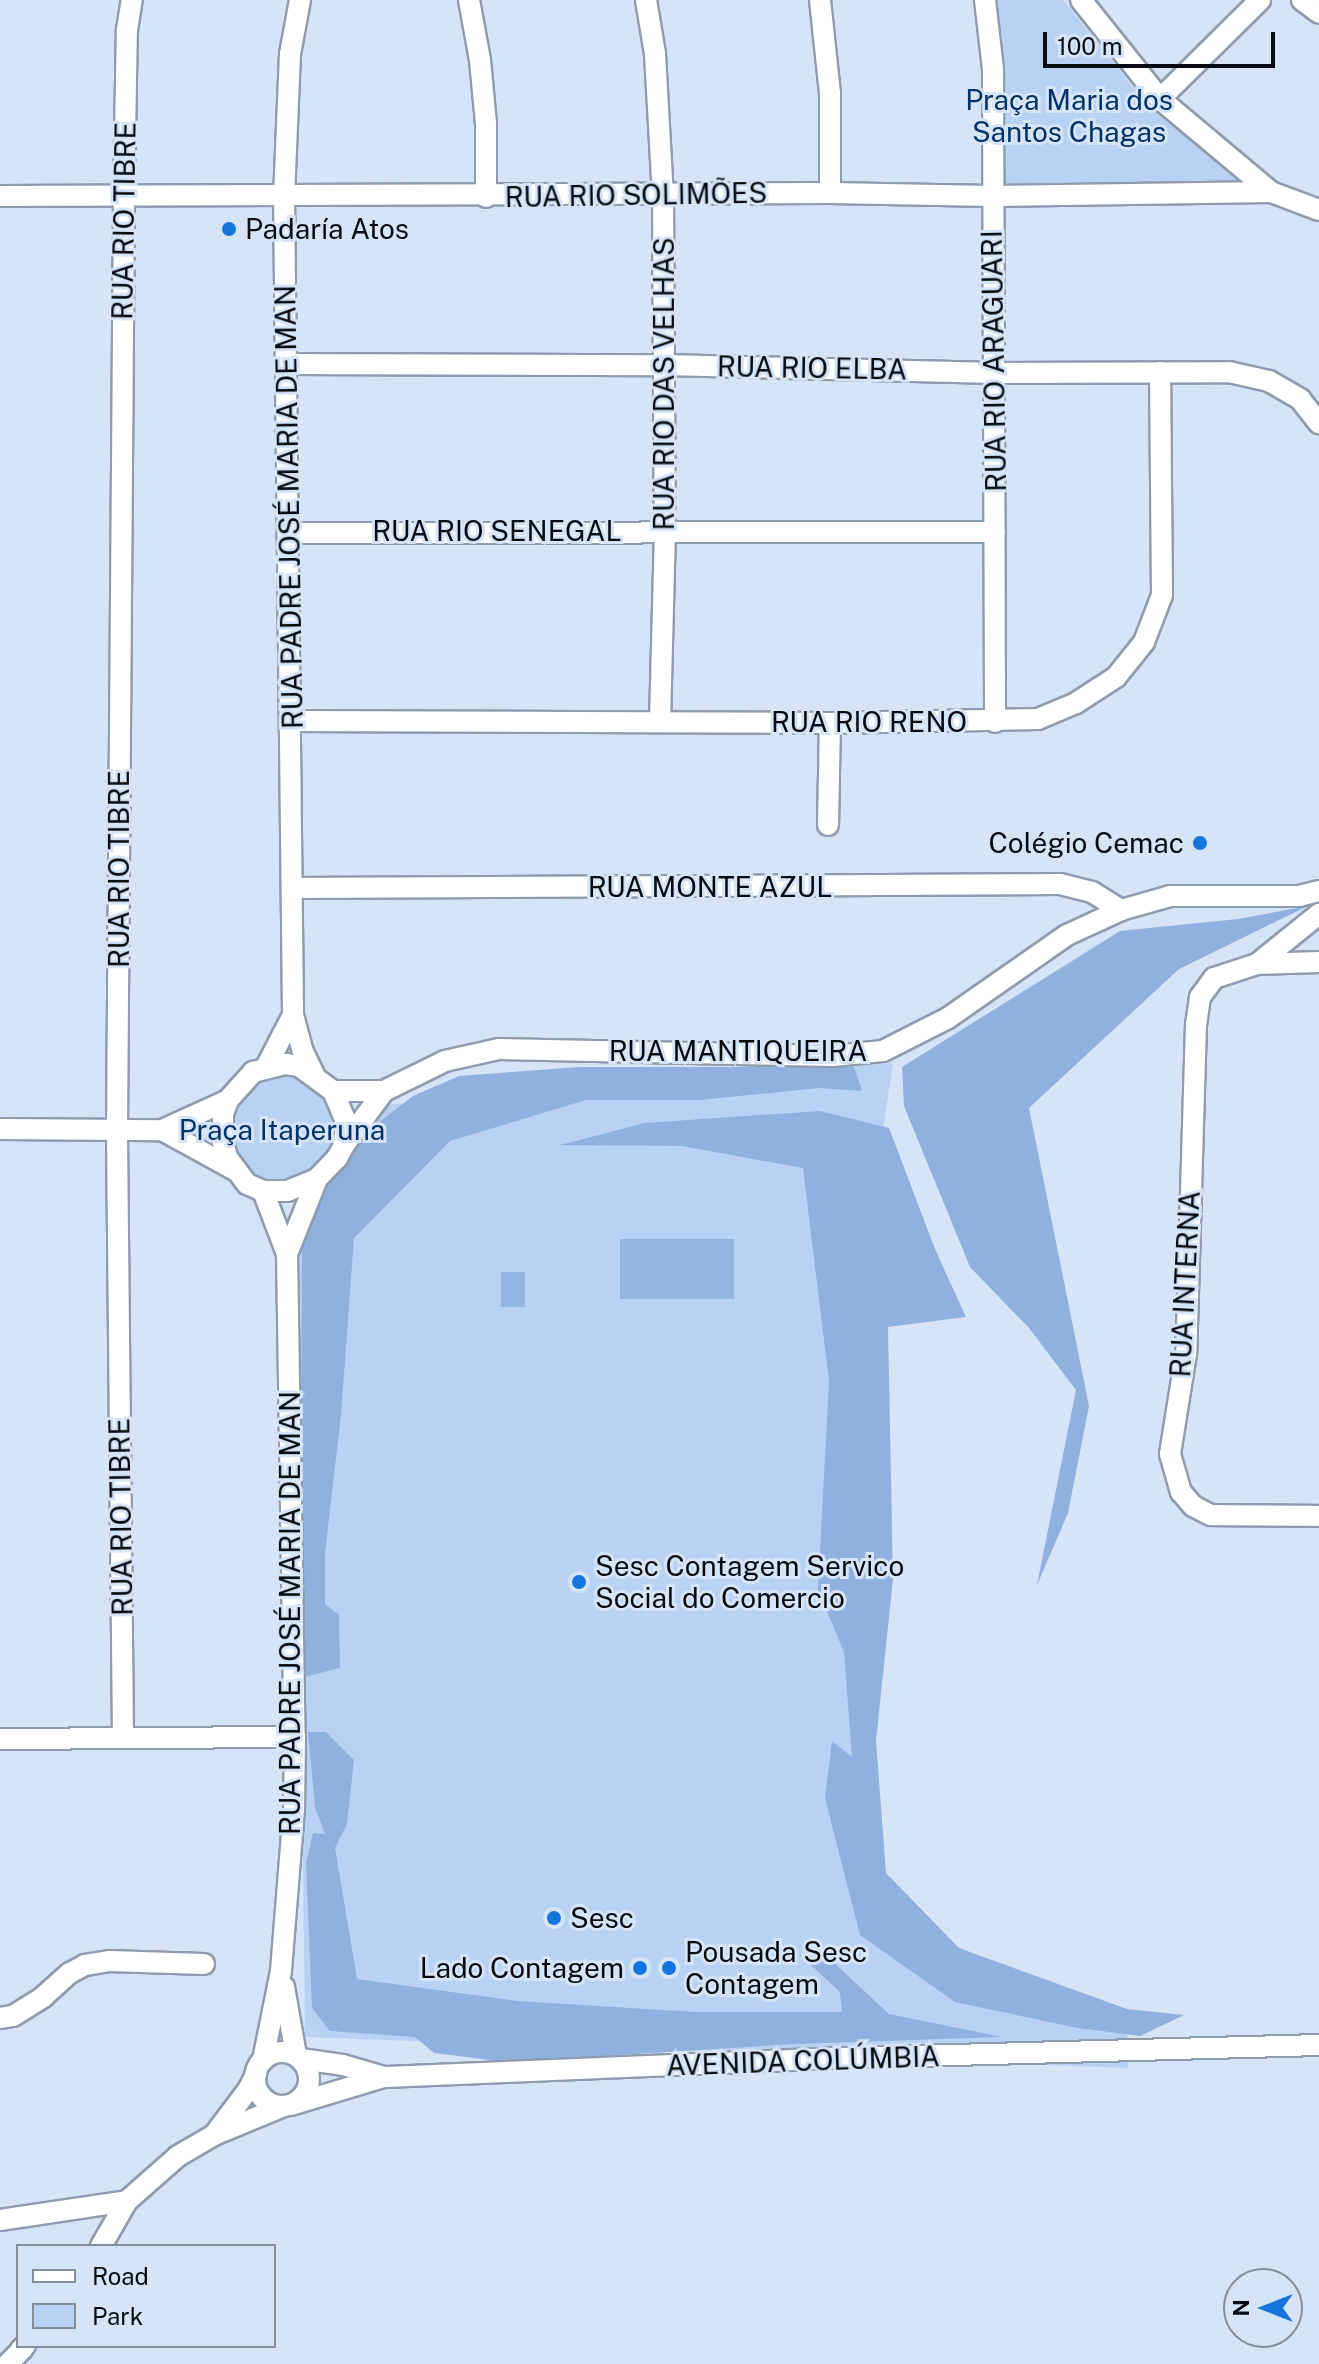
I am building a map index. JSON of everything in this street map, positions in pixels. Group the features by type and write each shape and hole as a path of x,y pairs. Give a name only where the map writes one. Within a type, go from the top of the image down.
{"street":[{"name":"RUA RIO TIBRE","path":"123,1738 117,1131 124,194 127,30 132,0"},
{"name":"RUA PADRE JOSÉ MARIA DE MAN","path":"300,0 290,54 284,195 293,1015 303,1052 314,1075"},
{"path":"469,0 480,60 486,124 486,197"},
{"name":"RUA RIO DAS VELHAS","path":"646,0 655,54 663,195 665,530 660,721"},
{"path":"820,0 830,93 830,193"},
{"name":"RUA RIO ARAGUARI","path":"985,0 993,69 995,722"},
{"path":"1081,0 1160,99 1271,192 1319,210"},
{"path":"1160,99 1260,0"},
{"path":"1302,0 1319,13"},
{"name":"RUA RIO SOLIMÕES","path":"0,196 486,197 830,193 992,196 1271,192"},
{"name":"RUA RIO ELBA","path":"287,364 665,365 996,373 1229,372 1269,381 1300,399 1319,423"},
{"name":"RUA RIO RENO","path":"292,721 830,723 1038,719 1076,703 1116,677 1144,642 1162,595 1160,372"},
{"name":"RUA RIO SENEGAL","path":"288,533 665,530 995,532"},
{"path":"828,825 830,723"},
{"name":"RUA MONTE AZUL","path":"293,888 1060,884 1092,892 1121,910"},
{"name":"RUA MANTIQUEIRA","path":"333,1091 384,1091 445,1061 499,1049 833,1056 883,1051 948,1018 1067,935 1121,910 1170,896 1309,894 1319,905"},
{"name":"RUA INTERNA","path":"1257,964 1319,914"},
{"name":"RUA INTERNA","path":"1319,962 1257,964 1214,978 1200,997 1197,1010 1186,1354 1170,1454 1181,1492 1193,1506 1211,1515 1319,1516"},
{"name":"RUA PADRE JOSÉ MARIA DE MAN","path":"266,1067 293,1015"},
{"path":"0,1129 162,1130 228,1100 253,1072 286,1064 299,1066 333,1091 346,1122 344,1145 337,1158 317,1179 287,1191 263,1191 247,1184 235,1170 223,1142 222,1125 228,1100"},
{"name":"RUA MANTIQUEIRA","path":"344,1145 384,1091"},
{"path":"162,1130 235,1170"},
{"name":"RUA PADRE JOSÉ MARIA DE MAN","path":"287,1254 317,1179"},
{"name":"RUA PADRE JOSÉ MARIA DE MAN","path":"214,2135 248,2090 260,2067 281,1971 294,1809 287,1254 263,1191"},
{"path":"0,1739 295,1737"},
{"path":"0,2018 13,2016 33,2004 70,1973 85,1965 109,1961 204,1964"},
{"name":"RUA PADRE JOSÉ MARIA DE MAN","path":"281,1971 298,2057"},
{"name":"AVENIDA COLÚMBIA","path":"288,2106 384,2077 806,2059 1319,2045"},
{"path":"288,2106 262,2097 260,2067 275,2053 343,2065 384,2077"},
{"path":"102,2244 127,2201 178,2156 214,2135 288,2106 308,2087 306,2067 298,2057"},
{"path":"0,2220 127,2201"},
{"path":"8,2364 23,2348"}],"green space":[{"name":"Praça Maria dos Santos Chagas","path":"993,0 1063,0 1150,109 1241,173 1239,188 997,183 1005,76"},
{"name":"Sesc Contagem Servico Social do Comercio","path":"893,1063 855,1319 864,1846 967,1983 1127,2023 1128,2068 305,2037 296,1259 385,1105"},
{"name":"Praça Itaperuna","path":"282,1076 302,1080 320,1091 331,1109 335,1129 331,1149 320,1167 302,1178 282,1182 262,1178 244,1167 233,1149 229,1129 233,1109 244,1091 262,1080"}],"shaded area":[{"path":"1308,906 1179,969 1029,1108 1089,1406 1068,1513 1037,1585 1076,1390 1029,1328 970,1267 904,1106 902,1067 1120,931 1238,919"},
{"path":"579,1067 854,1067 862,1091 819,1088 699,1100 586,1100 450,1141 354,1238 341,1415 325,1553 325,1604 339,1615 340,1668 300,1678 302,1244 319,1187 369,1130 413,1096 459,1076"},
{"path":"820,1111 889,1128 935,1249 966,1317 888,1327 893,1579 876,1741 886,1873 959,1948 1127,2009 1184,2015 1140,2036 1078,2028 955,2002 860,1935 825,1798 832,1741 852,1757 844,1652 818,1590 829,1381 803,1168 682,1146 560,1145 645,1123"},
{"path":"620,1239 734,1239 734,1299 620,1299"},
{"path":"501,1272 525,1272 525,1307 501,1307"},
{"path":"308,1732 326,1732 354,1760 347,1824 335,1848 357,1979 518,2001 695,2012 842,2012 840,1992 800,1955 830,1959 889,2014 1002,2037 796,2044 507,2062 434,2053 415,2037 330,2031 312,2008 306,1863 313,1833 325,1834 315,1807"}],"place":[{"name":"Padaría Atos","path":"229,229"},
{"name":"Colégio Cemac","path":"1200,843"},
{"name":"Sesc Contagem Servico Social do Comercio","path":"579,1582"},
{"name":"Sesc","path":"554,1918"},
{"name":"Lado Contagem","path":"640,1968"},
{"name":"Pousada Sesc Contagem","path":"669,1968"}]}
